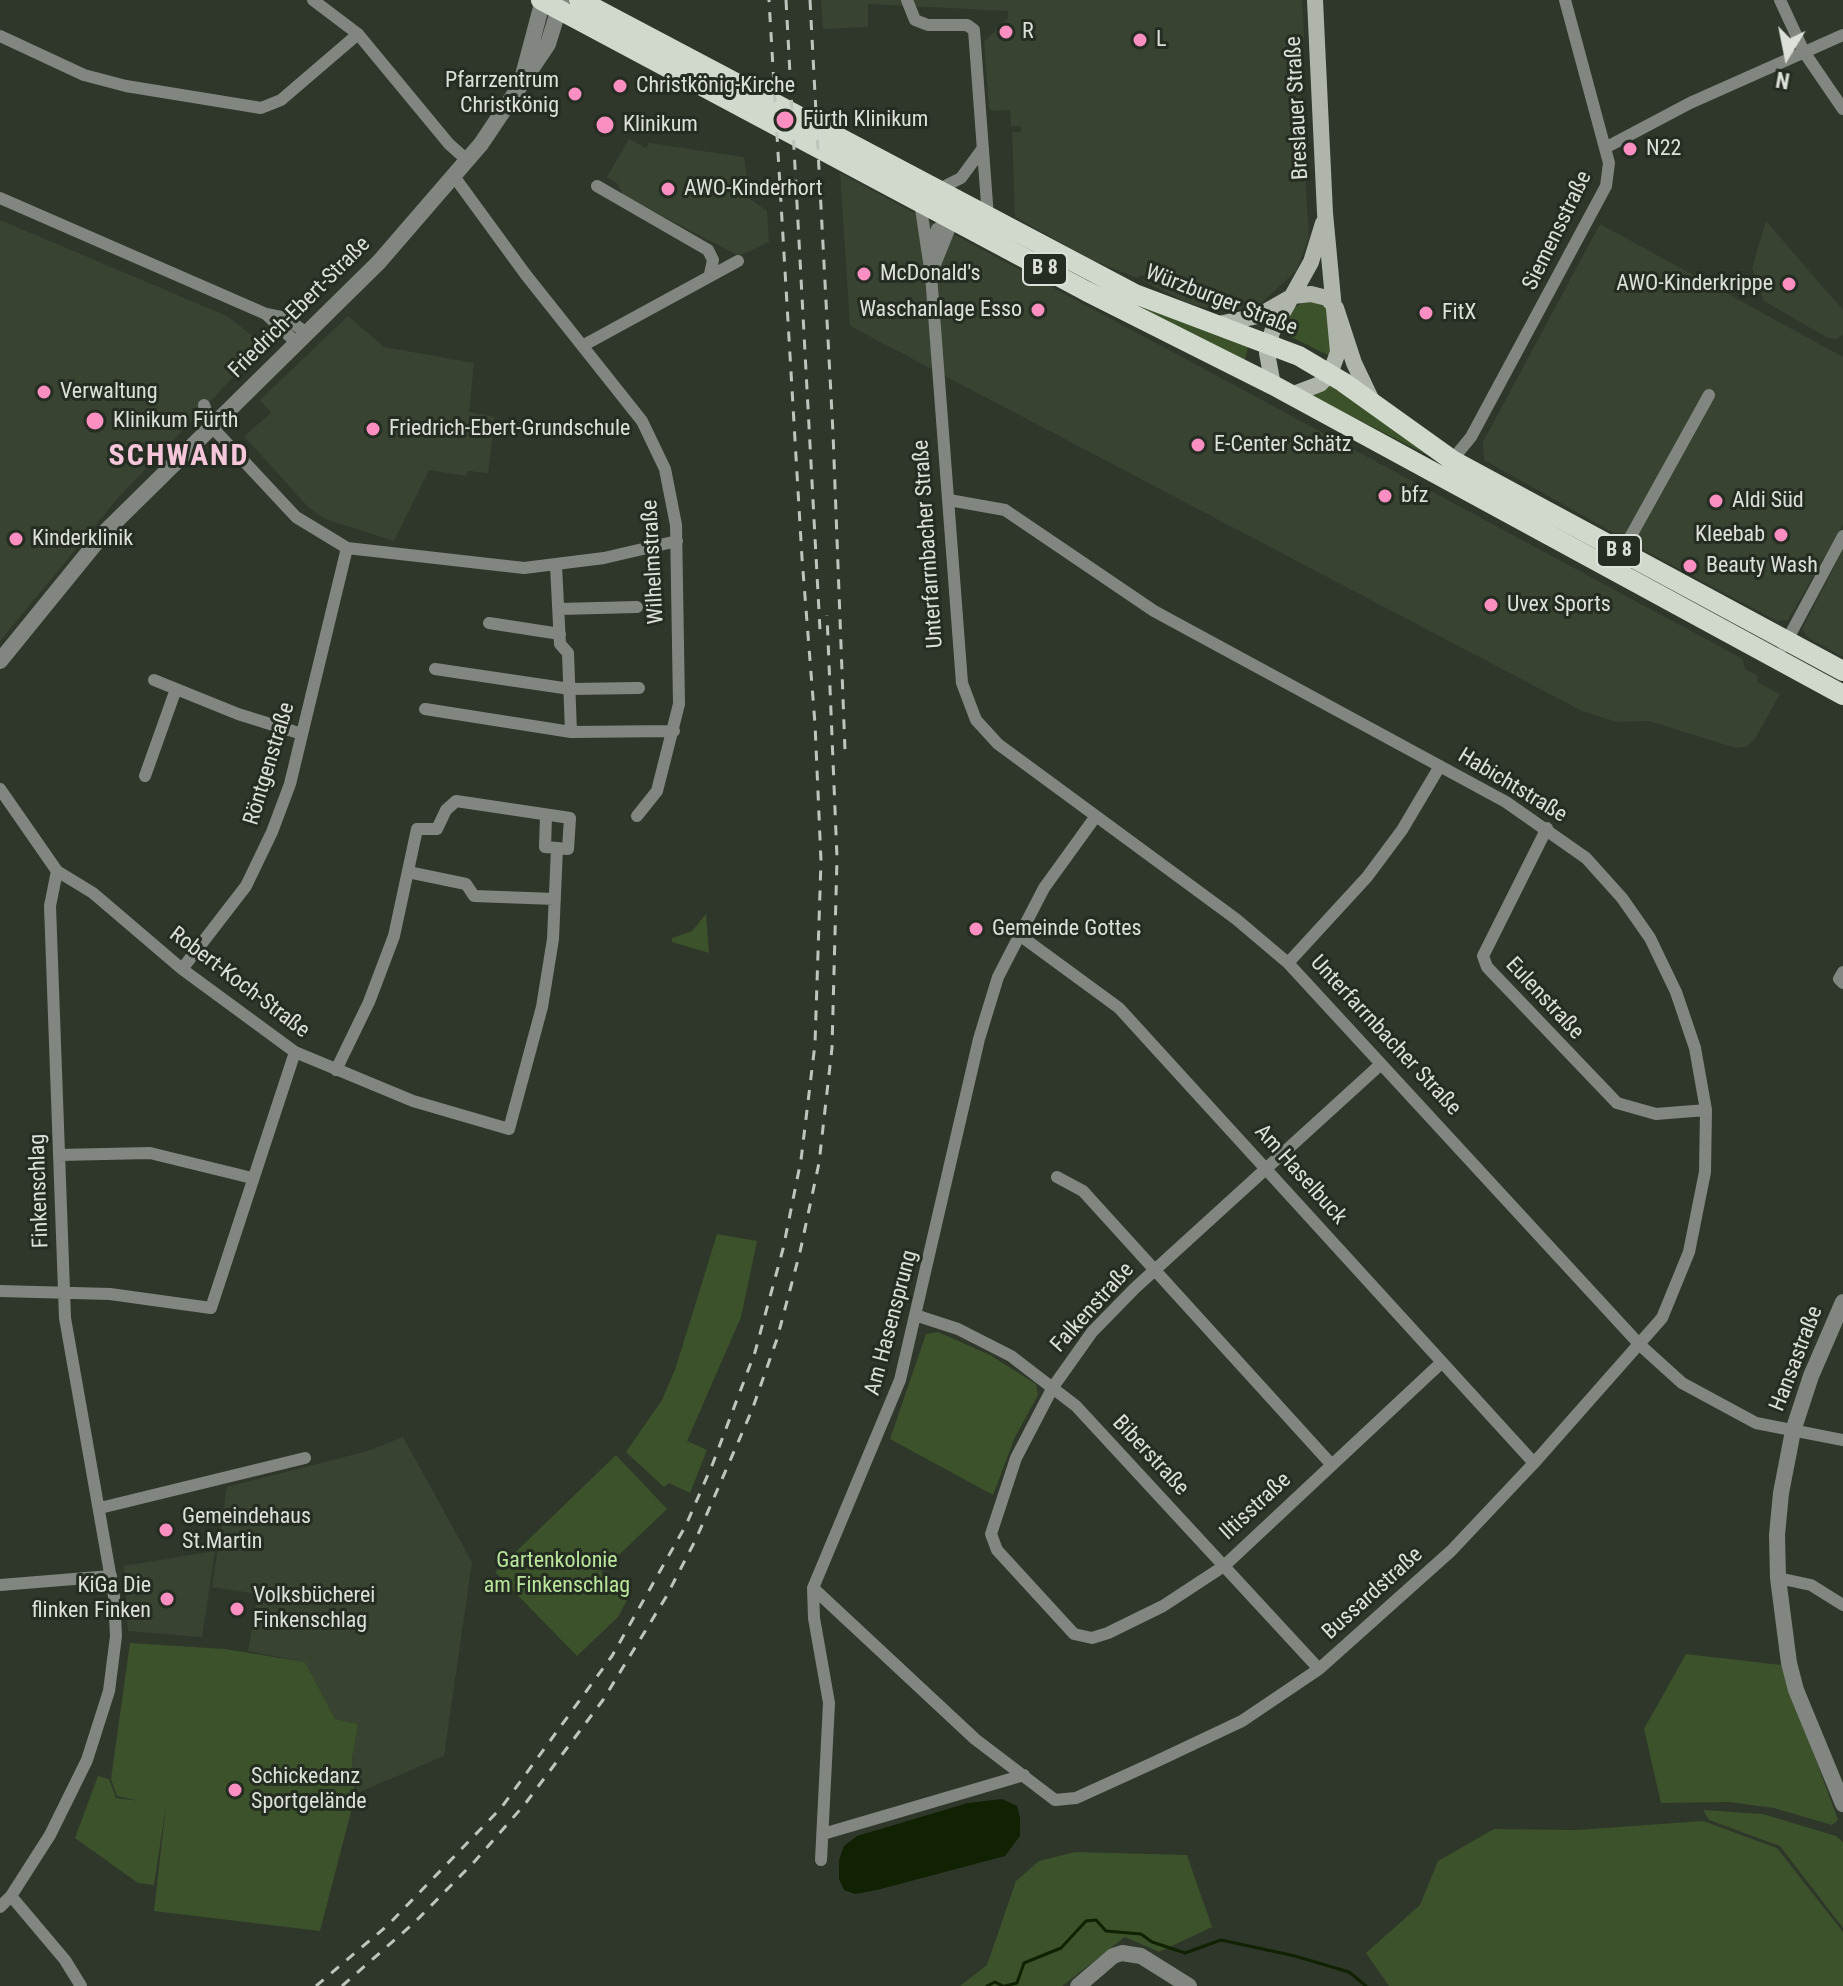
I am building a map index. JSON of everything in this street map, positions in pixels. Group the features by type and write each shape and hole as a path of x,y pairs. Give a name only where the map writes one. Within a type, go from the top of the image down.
{"main road":[{"name":"Würzburger Straße","path":"579,0 937,190 957,212 1409,459 1781,650 1843,671"},
{"name":"Breslauer Straße","path":"1315,0 1325,213 1338,352 1330,374"},
{"name":"Würzburger Straße","path":"549,2 764,121 920,202 988,217 1135,294 1269,343 1330,374 1452,460 1622,552 1781,650 1843,695"},
{"name":"Breslauer Straße","path":"1269,343 1274,326 1311,262 1325,213"},
{"path":"1218,324 1258,316 1293,296 1319,295 1336,308"},
{"name":"Breslauer Straße","path":"1336,308 1354,363 1373,403"},
{"path":"1269,343 1267,360 1282,390 1310,390 1330,374"}],"street":[{"path":"313,0 358,34 449,144 467,160"},
{"path":"907,0 915,20 928,25 967,25 974,30 988,217"},
{"name":"Siemensstraße","path":"1452,460 1471,437 1496,393 1606,186 1609,163 1565,0"},
{"path":"1780,0 1804,52 1843,109"},
{"name":"Friedrich-Ebert-Straße","path":"0,661 104,533 379,262 493,129 521,81 549,2"},
{"path":"0,36 84,75 126,86 261,108 281,100 358,34"},
{"path":"1605,148 1690,103 1843,35"},
{"path":"937,190 961,178 983,148"},
{"name":"Wilhelmstraße","path":"453,175 526,275 642,421 655,444 672,496 677,541 679,704 657,791 637,816"},
{"path":"597,186 708,250 713,260 710,274"},
{"path":"0,198 266,314 286,318 303,339"},
{"name":"Unterfarrnbacher Straße","path":"920,202 931,275 956,627 967,705 998,744 1236,919 1288,963 1640,1345 1700,1395 1756,1423 1843,1440"},
{"path":"927,251 937,229 957,212"},
{"name":"Unterfarrnbacher Straße","path":"931,275 957,212"},
{"path":"584,345 738,261"},
{"path":"1622,552 1709,395"},
{"path":"204,405 211,426 296,517 347,548 497,567 556,566 677,541"},
{"name":"Würzburger Straße","path":"1409,459 1452,460"},
{"name":"Habichtstraße","path":"949,500 1005,510 1154,611 1440,766 1547,828 1586,858 1650,938 1676,992 1695,1048 1706,1110 1705,1172 1689,1252 1662,1318 1640,1345"},
{"path":"1781,650 1843,536"},
{"name":"Röntgenstraße","path":"182,969 246,886 290,784 347,548"},
{"path":"556,566 560,644 568,653 571,732"},
{"path":"559,609 637,607"},
{"path":"489,623 560,634"},
{"path":"435,669 570,689 639,688"},
{"path":"154,680 238,714 302,734"},
{"path":"145,776 176,689"},
{"path":"425,709 571,732 674,731"},
{"path":"1288,963 1367,877 1402,830 1440,766"},
{"name":"Robert-Koch-Straße","path":"0,789 57,871 93,893 182,969 295,1052 413,1101 509,1129 542,1007 553,939 555,899"},
{"path":"336,1070 380,975 394,936 417,829 437,829 446,810 456,801 570,818 568,849 545,847 546,816"},
{"name":"Am Hasensprung","path":"821,1860 829,1703 814,1618 813,1588 881,1433 918,1316 979,1039 998,977 1044,888 1096,816"},
{"name":"Eulenstraße","path":"1547,828 1483,956 1487,967 1617,1103 1656,1114 1706,1110"},
{"path":"408,872 466,884 474,896 555,899 557,848"},
{"name":"Finkenschlag","path":"0,1907 11,1896 50,1835 87,1760 101,1720 116,1636 111,1576 64,1294 50,906 57,871"},
{"name":"Am Haselbuck","path":"1018,934 1119,1008 1534,1463"},
{"path":"0,1291 156,1298 211,1308 295,1052"},
{"name":"Falkenstraße","path":"1074,1634 997,1550 991,1534 1016,1458 1053,1387 1092,1332 1266,1166 1381,1064"},
{"path":"59,1155 150,1153 252,1178"},
{"path":"1057,1177 1083,1191 1331,1464"},
{"name":"Hansastraße","path":"1793,1431 1811,1376 1843,1302"},
{"name":"Biberstraße","path":"918,1316 958,1329 1011,1356 1076,1406 1319,1669"},
{"name":"Bussardstraße","path":"1024,1775 1055,1800 1076,1798 1242,1721 1319,1669 1451,1551 1640,1345"},
{"name":"Iltisstraße","path":"1074,1634 1092,1638 1108,1633 1163,1606 1224,1566 1441,1363"},
{"path":"1793,1431 1781,1493 1778,1578 1796,1690 1843,1804"},
{"path":"100,1508 305,1458"},
{"path":"0,1585 111,1576"},
{"path":"1778,1578 1811,1585 1843,1605"},
{"path":"813,1588 975,1739 1024,1775"},
{"path":"823,1834 1024,1775"},
{"path":"11,1896 43,1933 81,1986"},
{"path":"1078,1986 1113,1956 1122,1953 1141,1956 1189,1986"}],"shaded area":[{"path":"821,0 1302,0 1304,36 1299,76 1309,238 1296,271 1261,303 1246,309 1219,311 1188,303 1143,281 1145,277 1142,275 1137,278 1090,259 1015,217 1012,132 1021,132 1021,126 1011,126 1010,110 992,111 989,108 984,42 1008,18 1008,11 868,4 868,27 823,29"},
{"name":"AWO-Kinderhort","path":"629,139 646,148 649,143 744,157 750,199 767,211 769,242 739,256 624,196 617,183 607,177"},
{"path":"840,173 1743,659 1745,669 1758,676 1757,682 1780,694 1755,739 1746,747 1736,748 1649,721 1617,722 1582,711 850,326"},
{"name":"Klinikum Fürth","path":"0,220 227,316 264,345 118,498 0,641"},
{"name":"AWO-Kinderkrippe","path":"1766,221 1843,310 1843,334 1837,339 1828,338 1764,301 1752,268"},
{"path":"1600,224 1843,357 1843,524 1788,620 1777,621 1621,538 1623,533 1614,533 1484,460 1483,442"},
{"name":"Friedrich-Ebert-Grundschule","path":"348,316 384,347 474,363 469,412 495,417 488,473 468,471 466,476 429,470 394,541 325,519 308,507 244,436 271,413 260,400"},
{"path":"1843,550 1843,657 1807,637 1802,629"},
{"path":"403,1437 472,1562 444,1756 357,1793 352,1757 358,1724 335,1719 305,1662 248,1651 258,1594 212,1587 227,1487 368,1451"},
{"name":"KiGa Die flinken Finken","path":"215,1551 202,1637 128,1631 124,1566"},
{"path":"1002,1799 1017,1806 1020,1818 1020,1836 1005,1856 877,1890 855,1894 844,1890 839,1879 839,1860 844,1846 857,1836 968,1803"}],"green space":[{"path":"1037,255 1249,343 1245,360 1147,314"},
{"path":"1308,299 1326,307 1331,318 1330,356 1279,331 1294,308"},
{"path":"1330,383 1429,456 1312,396"},
{"path":"706,914 709,953 672,942 672,938 692,931"},
{"path":"717,1234 757,1241 741,1317 687,1441 707,1450 690,1493 669,1483 664,1487 626,1452 662,1400 676,1367"},
{"path":"938,1332 990,1355 1036,1384 1038,1395 1015,1437 993,1495 890,1439 926,1334"},
{"name":"Gartenkolonie am Finkenschlag","path":"616,1455 667,1509 601,1572 627,1600 618,1617 577,1656 495,1572"},
{"name":"Schickedanz Sportgelände","path":"130,1643 225,1649 305,1662 335,1719 358,1724 352,1758 355,1796 320,1931 154,1911 166,1805 154,1885 138,1883 75,1838 98,1776 109,1779 116,1798 139,1801 117,1796 111,1779"},
{"path":"1686,1654 1781,1665 1838,1820 1832,1825 1774,1808 1729,1802 1661,1803 1644,1729"},
{"path":"1703,1810 1763,1814 1836,1836 1843,1842 1843,1928 1780,1846 1709,1820"},
{"path":"1703,1821 1777,1848 1843,1932 1843,1986 1389,1986 1366,1953 1420,1905 1438,1861 1494,1829 1577,1830"},
{"path":"1075,1852 1187,1855 1212,1927 1159,1952 1125,1937 1062,1986 960,1986 987,1965 1016,1881 1039,1861"}],"waterway":[{"path":"1005,1986 1017,1983 1024,1963 1061,1948 1086,1921 1096,1920 1106,1931 1141,1934 1152,1942 1185,1953 1221,1940 1295,1956 1349,1972 1366,1986"},
{"path":"987,1986 995,1982 1003,1986"}],"railway":[{"path":"316,1986 388,1925 501,1808 612,1656 686,1525 713,1463 755,1352 783,1249 801,1160 815,1044 821,861 769,0"},
{"path":"786,0 820,630"},
{"path":"810,0 833,433 845,751"},
{"path":"342,1986 415,1922 475,1861 525,1804 603,1700 666,1597 696,1539 752,1410 777,1339 800,1252 819,1163 832,1048 837,858 827,615"}],"place":[{"name":"R","path":"1006,32"},
{"name":"L","path":"1140,40"},
{"name":"Christkönig-Kirche","path":"620,86"},
{"name":"Pfarrzentrum Christkönig","path":"575,94"},
{"name":"Fürth Klinikum","path":"785,120"},
{"name":"Klinikum","path":"605,125"},
{"name":"N22","path":"1630,149"},
{"name":"AWO-Kinderhort","path":"668,189"},
{"name":"McDonald's","path":"864,274"},
{"name":"AWO-Kinderkrippe","path":"1789,284"},
{"name":"Waschanlage Esso","path":"1038,310"},
{"name":"FitX","path":"1426,313"},
{"name":"Verwaltung","path":"44,392"},
{"name":"Klinikum Fürth","path":"95,421"},
{"name":"Friedrich-Ebert-Grundschule","path":"373,429"},
{"name":"E-Center Schätz","path":"1198,445"},
{"name":"bfz","path":"1385,496"},
{"name":"Aldi Süd","path":"1716,501"},
{"name":"Kleebab","path":"1781,535"},
{"name":"Kinderklinik","path":"16,539"},
{"name":"Beauty Wash","path":"1690,566"},
{"name":"Uvex Sports","path":"1491,605"},
{"name":"Gemeinde Gottes","path":"976,929"},
{"name":"Gemeindehaus St.Martin","path":"166,1530"},
{"name":"KiGa Die flinken Finken","path":"167,1599"},
{"name":"Volksbücherei Finkenschlag","path":"237,1609"},
{"name":"Schickedanz Sportgelände","path":"235,1790"}],"district":[{"name":"SCHWAND","path":"179,457"}]}
